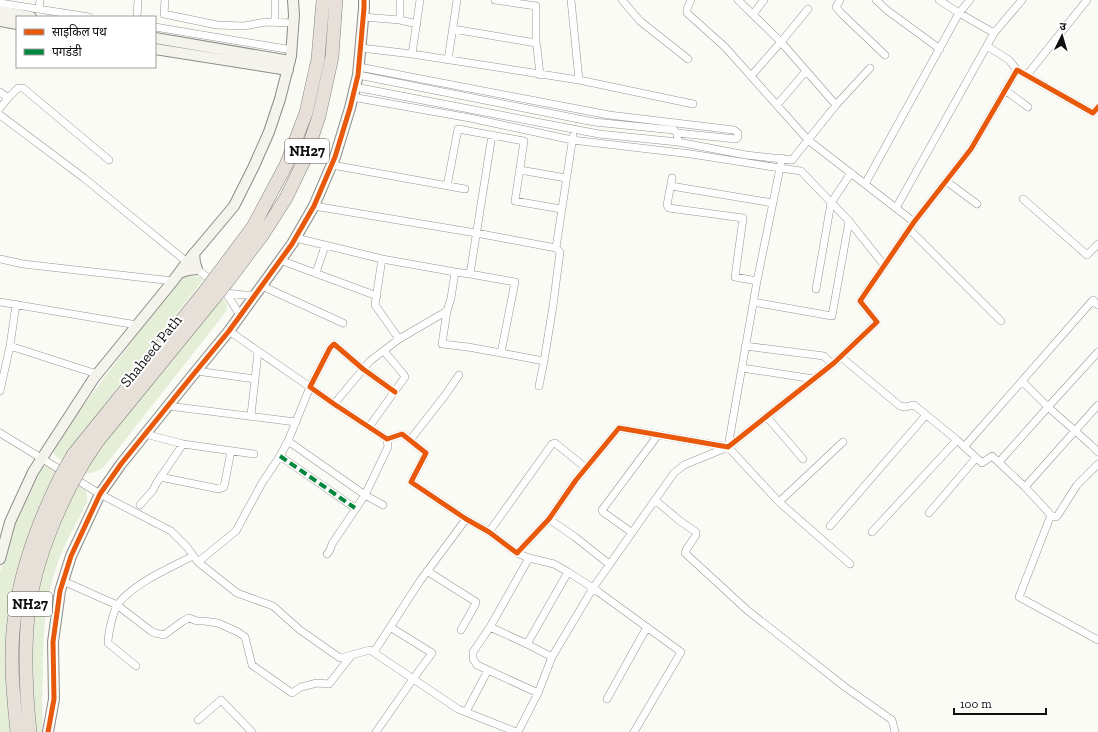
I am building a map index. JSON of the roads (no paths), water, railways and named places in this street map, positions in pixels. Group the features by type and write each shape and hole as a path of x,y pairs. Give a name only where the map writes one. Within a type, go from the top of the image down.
{"highway":[{"name":"Shaheed Path","path":"218,287 253,227 286,165 306,112 318,59 322,0"},
{"name":"Shaheed Path","path":"17,732 12,676 15,614 26,560 35,532 79,458 87,437 263,234 286,198 304,161 319,116 332,57 336,0"},
{"name":"Shaheed Path","path":"30,732 26,676 28,615 32,592 41,558 54,522 66,480"}],"street":[{"path":"39,9 40,0"},
{"path":"137,16 138,0"},
{"path":"165,0 164,14 217,25 244,26 266,22 293,23"},
{"path":"275,0 275,22"},
{"path":"0,559 10,522 33,472 97,374 194,253 234,206 269,132 280,99 292,50 293,0"},
{"path":"48,732 54,699 53,642 60,591 71,556 100,494 121,464 229,331 256,295 296,238 314,206 335,157 354,92 361,48 364,0"},
{"path":"400,0 400,20"},
{"path":"412,54 420,0"},
{"path":"448,60 457,0"},
{"path":"495,0 535,3 536,43 540,75"},
{"path":"571,0 579,80"},
{"path":"622,0 640,21 688,59"},
{"path":"691,0 687,13 725,47 808,140 914,222"},
{"path":"738,0 781,42 836,105"},
{"path":"753,14 764,0"},
{"path":"840,0 836,7 885,55"},
{"path":"876,0 888,11 940,48"},
{"path":"939,0 994,33"},
{"path":"865,184 959,13 970,0"},
{"path":"896,208 994,33 1022,0"},
{"path":"1027,75 1087,0"},
{"path":"0,3 83,16"},
{"path":"751,76 808,9"},
{"path":"0,11 26,16"},
{"path":"364,17 400,20 417,24"},
{"path":"0,21 16,24"},
{"path":"156,27 292,50"},
{"path":"453,29 536,43"},
{"path":"156,38 289,66"},
{"path":"987,46 1009,60 1017,70 1096,112"},
{"path":"361,48 412,54 579,80 693,104"},
{"path":"156,49 212,59 289,66"},
{"path":"354,92 599,134 678,142 746,154 792,160 836,105 870,68"},
{"path":"0,433 100,494 171,531 187,547 198,562 237,593 273,606 300,630 340,658 370,650 458,709 517,732 538,693 552,657 593,588 674,473 684,465 728,447 841,357 878,322 860,301 914,222 971,149 1017,70"},
{"path":"358,71 609,115 734,130 738,133 738,137 736,139 677,133 674,130 594,122 358,71"},
{"path":"777,105 806,71"},
{"path":"0,108 18,88 23,88 109,160"},
{"path":"1005,90 1028,107"},
{"path":"0,92 8,98"},
{"path":"354,92 572,140 691,154 801,171 849,221 884,265"},
{"path":"0,115 84,178 181,271"},
{"path":"447,186 458,129 524,141 515,201 561,209"},
{"path":"556,248 574,129"},
{"path":"677,133 678,142"},
{"path":"470,274 492,135"},
{"path":"728,447 753,302 782,158"},
{"path":"332,165 465,189"},
{"path":"520,170 566,178"},
{"path":"816,289 831,203 851,173"},
{"path":"672,178 667,205 669,208 743,218 735,277 757,281"},
{"path":"946,181 977,204"},
{"path":"670,186 773,203"},
{"path":"1023,199 1088,255 1098,244"},
{"path":"314,206 556,248 560,252 553,306 539,386"},
{"path":"753,302 832,316 849,221"},
{"path":"909,229 1001,321"},
{"path":"296,238 382,259 515,282 501,353"},
{"path":"316,273 325,246"},
{"path":"194,253 195,260 200,271 218,287 240,315"},
{"path":"0,259 23,264 200,271"},
{"path":"382,259 375,305 399,339"},
{"path":"280,260 376,296"},
{"path":"455,272 442,344 468,347 544,361"},
{"path":"262,286 343,323"},
{"path":"218,287 244,295 256,295"},
{"path":"964,447 1093,300 1098,305"},
{"path":"0,302 137,325"},
{"path":"0,391 10,346 16,304"},
{"path":"334,404 370,361 399,339 447,311"},
{"path":"229,331 387,439 388,447 365,495 355,508 327,554"},
{"path":"198,562 236,531 262,483 288,441 310,387 330,348 334,344 363,369 395,392"},
{"path":"10,346 97,374"},
{"path":"746,346 824,356 832,364"},
{"path":"369,427 395,392 404,377 404,374 384,351"},
{"path":"251,415 258,352"},
{"path":"999,462 1098,352"},
{"path":"841,357 900,406 905,407 914,405 957,440 982,463 992,456 1025,487 1051,515 1056,517 1058,515 1077,485 1098,464"},
{"path":"742,368 814,379"},
{"path":"196,371 255,379"},
{"path":"410,440 459,375"},
{"path":"1022,381 1048,407 1098,452"},
{"path":"1025,487 1098,405"},
{"path":"168,406 251,415 296,422"},
{"path":"830,526 926,415"},
{"path":"767,417 803,460"},
{"path":"517,553 548,519 576,480 619,428 728,447 779,502 850,564"},
{"path":"146,434 183,444 254,454"},
{"path":"387,439 402,434 426,453 411,482 466,519 489,532 517,553 529,558 554,564 568,572 593,588 681,652 634,732"},
{"path":"631,532 602,510 658,435"},
{"path":"872,532 957,440"},
{"path":"288,441 365,495 383,505"},
{"path":"779,502 843,442"},
{"path":"489,532 552,444 555,443 586,468"},
{"path":"140,505 153,490 160,477 183,444"},
{"path":"160,477 219,489 224,487 231,451"},
{"path":"280,456 355,508"},
{"path":"929,513 976,458"},
{"path":"654,500 696,532 696,535 686,550 686,553 747,610 845,687 892,720 895,732"},
{"path":"1051,515 1019,596 1098,640"},
{"path":"374,652 427,571 466,519"},
{"path":"548,519 575,537 609,564"},
{"path":"136,666 108,643 108,634 117,606 138,585 193,556"},
{"path":"529,558 474,652 473,659 477,665 538,693"},
{"path":"427,571 476,602 476,605 461,630"},
{"path":"527,644 568,572"},
{"path":"63,581 117,606 155,633 164,635 183,620 189,618 218,623 238,632 245,637 252,665 292,692 301,687 317,683 329,684 351,656"},
{"path":"376,732 432,653 390,627"},
{"path":"490,627 552,657"},
{"path":"607,699 647,627"},
{"path":"466,712 488,670"},
{"path":"198,720 222,700 252,732"}]}
